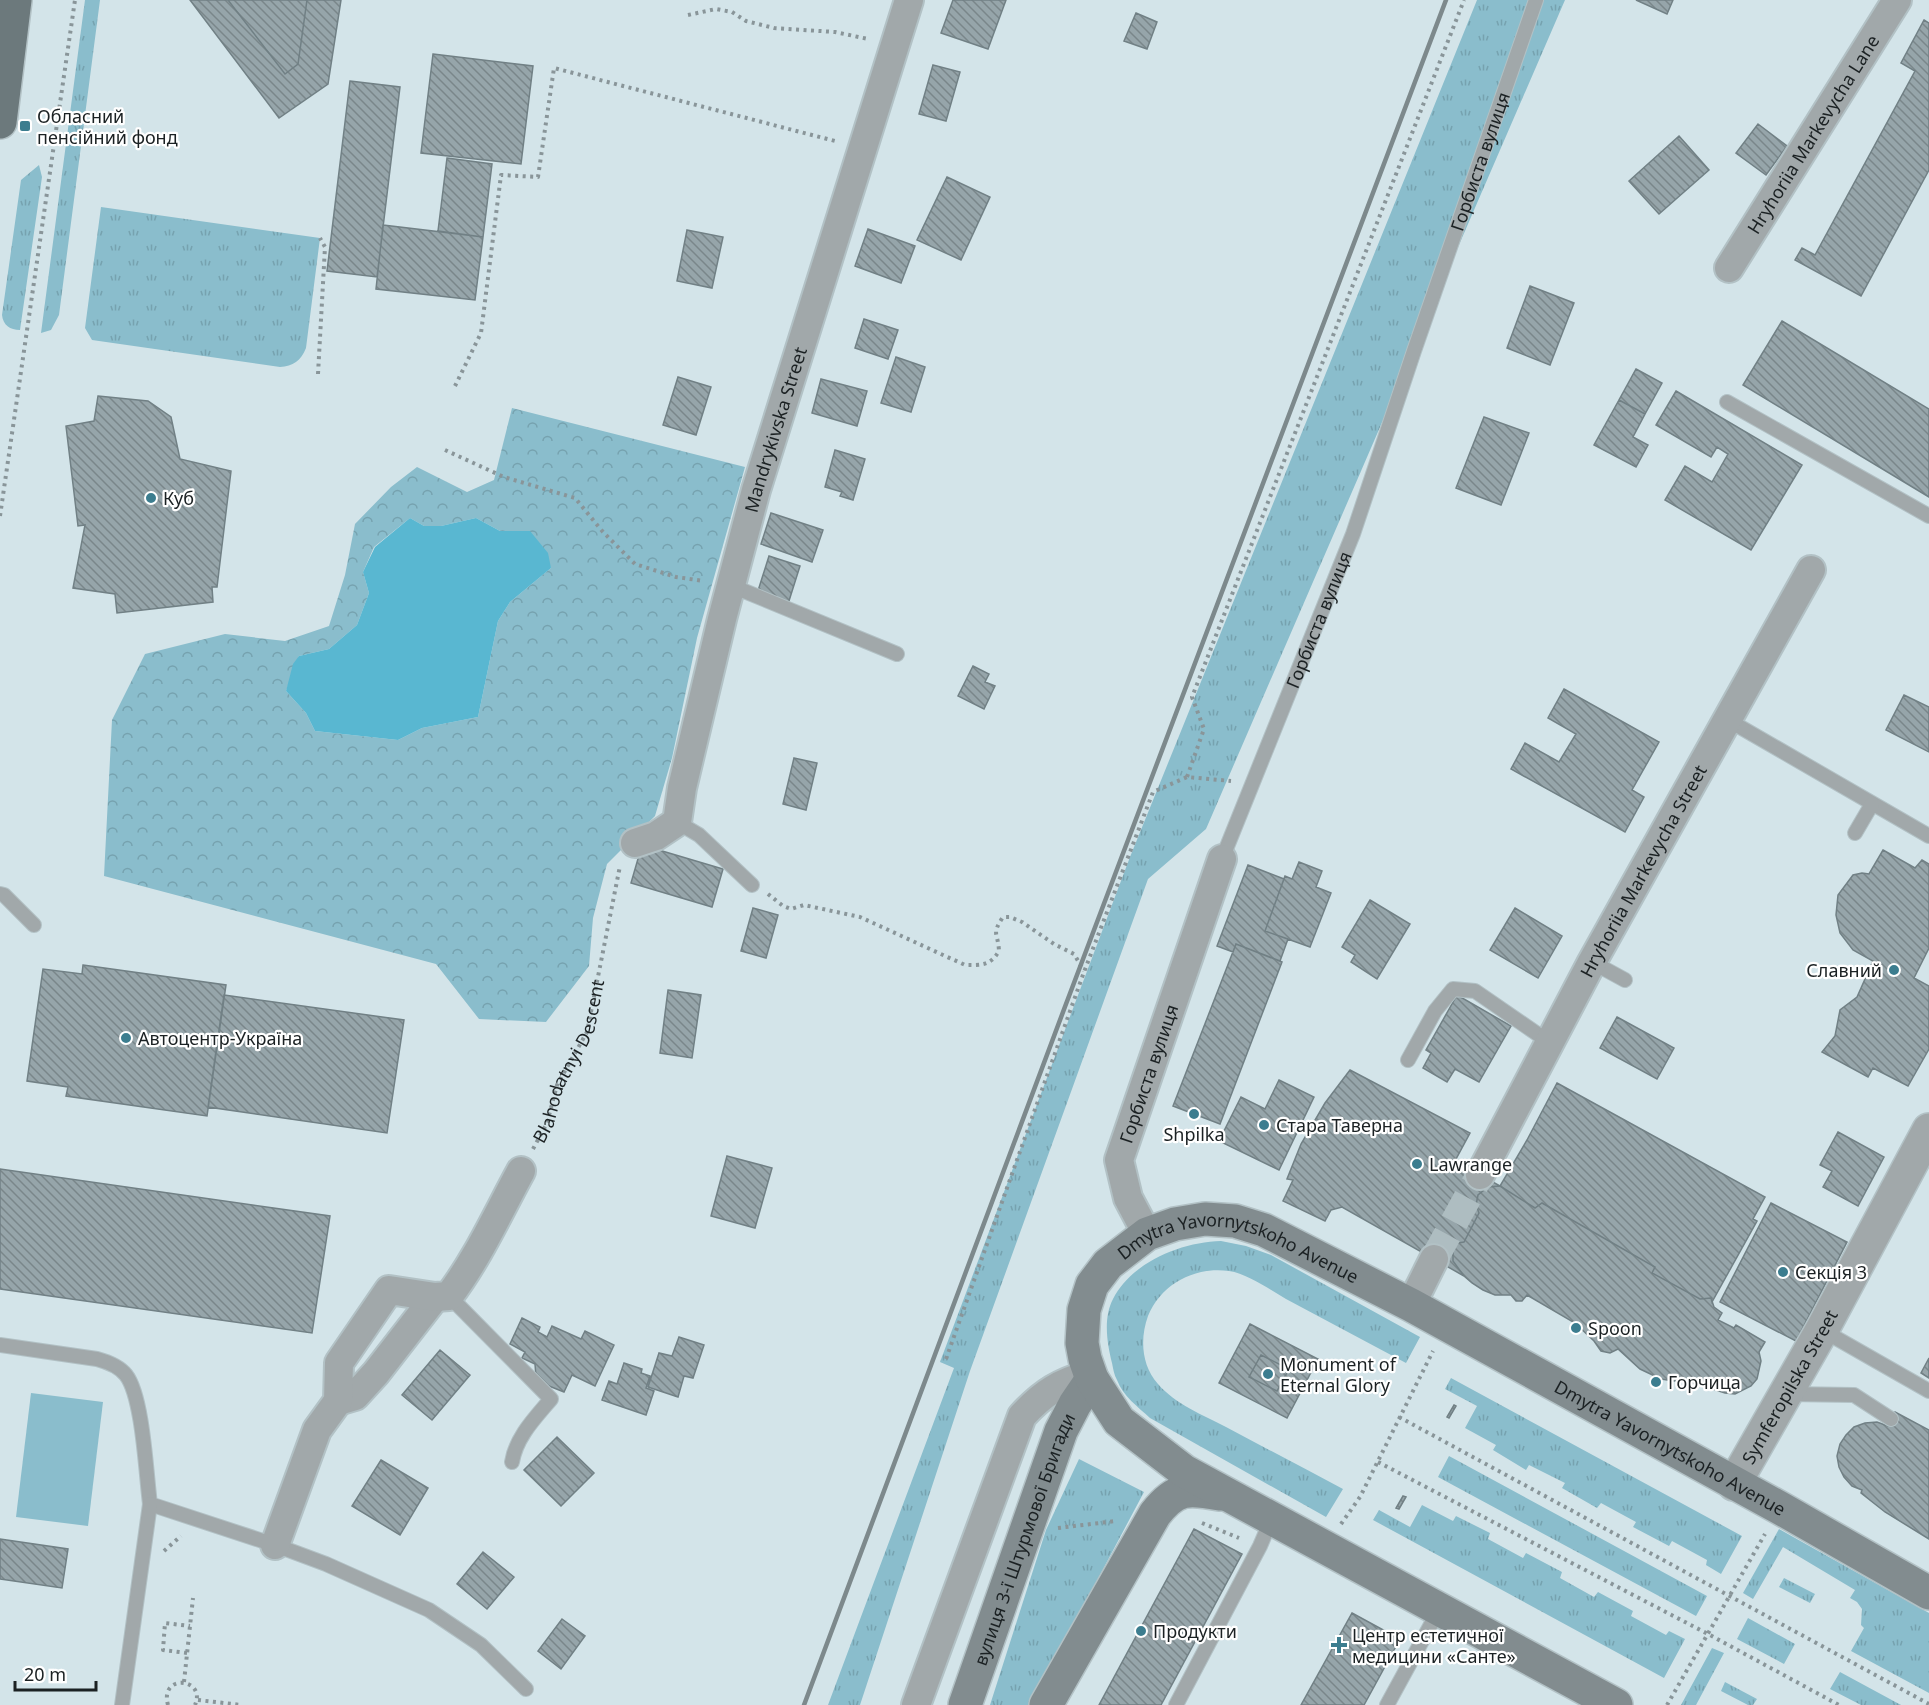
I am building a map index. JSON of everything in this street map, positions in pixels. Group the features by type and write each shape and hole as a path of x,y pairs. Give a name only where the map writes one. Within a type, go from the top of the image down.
{"main road":[{"path":"0,122 15,0"},
{"name":"Dmytra Yavornytskoho Avenue","path":"1616,1705 1582,1692 1440,1608 1184,1471 1119,1421 1091,1376 1085,1359 1082,1326 1084,1310 1092,1285 1108,1264 1147,1234 1175,1224 1205,1219 1235,1221 1264,1230 1411,1305 1780,1508 1929,1593"},
{"name":"вулиця 3-ї Штурмової Бригади","path":"965,1705 1061,1431 1091,1376"},
{"path":"1046,1705 1155,1514 1166,1500 1179,1491 1196,1490 1228,1496"}],"street":[{"name":"Mandrykivska Street","path":"677,822 682,788 722,619 756,490 909,0"},
{"name":"Hryhoriia Markevycha Lane","path":"1729,268 1897,0"},
{"name":"Hryhoriia Markevycha Street","path":"1480,1175 1592,962 1811,570"},
{"path":"635,843 656,836 677,822"},
{"name":"Горбиста вулиця","path":"1147,1234 1128,1198 1119,1160 1222,859"},
{"name":"Symferopilska Street","path":"1734,1484 1821,1330 1929,1130"},
{"path":"338,1401 355,1396 442,1297 461,1280 521,1171"},
{"path":"1411,1305 1434,1259"},
{"path":"275,1545 317,1430 338,1401 339,1363 389,1290 442,1297"},
{"path":"916,1705 1022,1416 1037,1399 1054,1387 1091,1376"}],"lane":[{"name":"Горбиста вулиця","path":"1222,859 1353,534 1536,0"},
{"path":"1727,402 1929,516"},
{"path":"732,586 897,654"},
{"path":"1728,720 1929,836"},
{"path":"1855,833 1872,804"},
{"path":"677,822 699,835 752,885"},
{"path":"0,894 4,895 34,925"},
{"path":"1592,962 1625,980"},
{"path":"1408,1060 1435,1011 1453,988 1475,991 1550,1042"},
{"path":"442,1297 551,1399 531,1423 514,1449 512,1462"},
{"path":"1821,1330 1929,1391"},
{"path":"0,1345 97,1359 113,1364 125,1373 137,1398 150,1504 122,1705"},
{"path":"1785,1394 1854,1395 1891,1419"},
{"path":"150,1504 326,1564 429,1610 482,1645 526,1689"},
{"path":"1176,1705 1260,1546 1272,1518"},
{"path":"1387,1705 1440,1608"}],"path":[{"path":"0,516 75,0"},
{"path":"1187,777 1204,729 1192,697 1464,0"},
{"path":"688,15 716,9 732,12 746,21 774,28 836,32 895,45"},
{"path":"455,386 481,333 501,175 538,177 554,68 862,148"},
{"path":"318,374 325,247 320,238"},
{"path":"445,450 504,477 575,498 634,564 676,577 732,586"},
{"path":"946,1359 1084,972 1153,792 1187,777 1253,783"},
{"name":"Blahodatnyi Descent","path":"521,1171 547,1123 557,1085 587,1032 620,865 635,843"},
{"path":"752,885 772,896 783,906 791,909 804,905 860,917 964,965 981,965 993,960 999,951 995,935 997,926 1004,917 1010,917 1074,954 1084,972"},
{"path":"1336,1530 1360,1497 1438,1343"},
{"path":"1399,1417 1929,1704"},
{"path":"1378,1462 1839,1705"},
{"path":"1667,1705 1780,1508"},
{"path":"138,1580 164,1552 200,1520"},
{"path":"1046,1530 1117,1521"},
{"path":"184,1682 193,1598"},
{"path":"187,1653 163,1650 165,1623 190,1626"},
{"path":"168,1705 166,1696 169,1689 176,1683 184,1682 191,1685 196,1692 198,1700 195,1705"},
{"path":"198,1700 241,1705"}],"green space":[{"path":"85,0 100,0 59,315 51,330 41,333"},
{"path":"1477,0 1565,0 1206,829 1148,879 970,1371 860,1705 828,1705 954,1368 940,1362 1130,857"},
{"path":"39,165 42,177 20,330 16,330 5,324 2,315 21,180"},
{"path":"101,207 320,238 306,348 302,356 293,364 280,367 92,340 85,328"},
{"path":"512,408 745,467 697,638 672,758 655,816 607,864 593,918 589,966 546,1022 479,1019 436,964 104,876 112,720 145,654 225,634 285,641 329,626 345,575 355,524 391,487 417,467 467,492 494,480","holes":["410,518 424,526 441,526 476,518 500,531 529,531 551,568 510,602 498,621 478,717 422,728 398,740 315,731 306,713 286,691 299,656 329,649 357,625 369,593 363,572 374,547"]},
{"path":"1221,1241 1246,1246 1271,1255 1420,1337 1406,1363 1251,1279 1229,1271 1204,1271 1170,1286 1161,1295 1148,1316 1143,1342 1145,1360 1152,1377 1158,1384 1190,1408 1343,1489 1326,1517 1150,1418 1127,1396 1115,1376 1107,1322 1110,1306 1121,1286 1132,1274 1159,1256 1190,1245"},
{"path":"1451,1378 1742,1536 1721,1574 1706,1565 1707,1560 1672,1541 1669,1546 1633,1527 1636,1522 1601,1503 1597,1508 1562,1488 1565,1483 1529,1465 1526,1470 1493,1450 1496,1445 1465,1428 1477,1406 1445,1389"},
{"path":"31,1393 103,1402 88,1526 16,1517"},
{"path":"1449,1456 1707,1596 1696,1616 1438,1477"},
{"path":"1079,1459 1144,1492 1031,1705 990,1705 1046,1530"},
{"path":"1422,1505 1453,1521 1456,1516 1490,1533 1488,1539 1523,1558 1526,1553 1562,1572 1560,1578 1594,1597 1598,1592 1633,1611 1631,1616 1666,1635 1669,1631 1685,1639 1664,1678 1373,1520 1379,1510 1410,1527"},
{"path":"1779,1529 1929,1613 1929,1693 1851,1651 1864,1628 1861,1625 1862,1609 1850,1598 1855,1590 1783,1547 1753,1599 1743,1593"},
{"path":"1784,1578 1815,1594 1810,1603 1779,1587"},
{"path":"1748,1618 1795,1644 1784,1664 1737,1639"},
{"path":"1712,1648 1724,1653 1696,1705 1681,1705"},
{"path":"1840,1672 1901,1705 1861,1705 1830,1689"},
{"path":"1725,1682 1757,1699 1753,1705 1748,1705 1721,1691"}],"shaded area":[{"path":"410,518 424,526 441,526 476,518 500,531 530,531 548,553 551,568 510,602 498,621 478,717 422,728 398,740 315,731 306,713 286,691 293,664 299,656 329,649 357,625 369,593 363,572 375,547"}],"building":[{"path":"190,0 341,0 328,84 279,118"},
{"path":"228,0 307,0 298,64 285,74"},
{"path":"953,0 1006,0 988,49 941,33"},
{"path":"1636,0 1673,0 1667,14"},
{"path":"1136,13 1157,22 1147,49 1124,41"},
{"path":"1924,20 1929,23 1929,170 1861,296 1795,260 1802,248 1815,255 1915,71 1901,63"},
{"path":"433,54 533,66 521,164 421,153"},
{"path":"933,65 960,72 946,121 919,114"},
{"path":"350,81 400,87 377,277 327,271"},
{"path":"1758,124 1787,146 1766,175 1736,153"},
{"path":"1679,136 1709,170 1659,214 1629,181"},
{"path":"447,158 492,164 483,237 438,231"},
{"path":"947,177 990,197 961,260 917,240"},
{"path":"383,225 483,237 475,300 376,289"},
{"path":"868,229 915,246 901,283 855,266"},
{"path":"687,230 723,237 712,288 677,281"},
{"path":"1530,286 1574,303 1550,365 1507,348"},
{"path":"864,319 898,330 888,359 855,348"},
{"path":"1782,321 1929,409 1929,497 1743,385"},
{"path":"896,357 925,367 911,412 881,403"},
{"path":"1636,369 1662,383 1645,414 1619,400"},
{"path":"678,377 711,387 696,435 663,425"},
{"path":"821,379 867,391 857,426 812,413"},
{"path":"1676,391 1802,465 1751,550 1665,500 1685,466 1712,482 1728,454 1717,447 1711,457 1656,425"},
{"name":"Куб","path":"98,396 148,401 171,417 180,459 231,471 217,587 212,587 213,602 117,613 115,594 73,588 85,525 78,526 66,426 94,421"},
{"path":"1619,400 1645,414 1633,437 1648,445 1636,467 1594,445"},
{"path":"1484,417 1529,433 1501,505 1456,488"},
{"path":"835,450 865,459 853,500 840,496 842,492 825,487"},
{"path":"771,513 823,530 812,562 761,544"},
{"path":"769,556 800,566 788,604 757,594"},
{"path":"973,666 989,674 985,682 995,686 984,709 958,696"},
{"path":"1564,689 1659,742 1632,790 1644,797 1625,832 1511,769 1525,743 1559,762 1576,734 1548,718"},
{"path":"1904,695 1929,707 1929,752 1886,730"},
{"path":"794,758 817,763 806,810 783,804"},
{"path":"642,845 723,869 712,907 631,883"},
{"name":"Славний","path":"1883,850 1915,868 1922,860 1929,864 1929,948 1914,978 1929,986 1929,1049 1908,1086 1873,1068 1868,1077 1822,1052 1835,1036 1840,1010 1857,997 1873,961 1853,950 1840,933 1836,915 1838,895 1853,875 1869,874"},
{"path":"1299,862 1322,871 1316,887 1331,893 1310,947 1265,931 1285,876 1292,879"},
{"path":"1248,865 1284,879 1265,931 1288,939 1280,961 1236,944 1233,952 1217,946"},
{"path":"1370,900 1410,924 1377,979 1351,962 1355,955 1342,947"},
{"path":"753,908 778,915 766,958 741,951"},
{"path":"1515,908 1562,936 1538,978 1490,950"},
{"path":"1236,944 1282,962 1220,1124 1173,1106"},
{"name":"Автоцентр-Україна","path":"83,965 226,985 207,1116 66,1096 68,1087 27,1081 43,969 82,974"},
{"path":"668,990 701,995 692,1058 660,1053"},
{"path":"224,995 404,1020 387,1133 208,1107"},
{"path":"1457,995 1511,1026 1479,1082 1455,1069 1447,1082 1423,1068 1431,1053 1426,1050"},
{"path":"1617,1017 1674,1048 1657,1079 1600,1048"},
{"path":"1350,1070 1470,1133 1455,1161 1500,1186 1488,1187 1478,1195 1476,1205 1479,1213 1464,1242 1453,1247 1453,1261 1464,1276 1342,1207 1331,1210 1325,1221 1283,1201 1293,1180 1287,1179 1301,1144 1325,1103"},
{"name":"Стара Таверна","path":"1279,1080 1314,1097 1279,1170 1219,1141 1241,1097 1265,1109"},
{"path":"1557,1083 1765,1197 1753,1219 1757,1221 1712,1302 1711,1298 1700,1299 1652,1273 1655,1267 1542,1203 1535,1208 1500,1186"},
{"path":"1838,1132 1884,1157 1858,1206 1823,1187 1832,1171 1820,1165"},
{"path":"727,1156 772,1168 755,1228 711,1216"},
{"path":"0,1169 330,1216 312,1333 0,1289"},
{"path":"1500,1186 1535,1208 1542,1203 1655,1267 1652,1273 1700,1299 1711,1298 1714,1307 1722,1313 1718,1320 1734,1328 1736,1325 1765,1342 1759,1352 1761,1361 1757,1379 1751,1386 1735,1394 1685,1380 1661,1379 1640,1369 1618,1349 1610,1353 1601,1351 1575,1323 1527,1295 1522,1301 1516,1301 1511,1295 1495,1295 1472,1283 1453,1261 1453,1247 1464,1242 1479,1213 1476,1205 1478,1195 1488,1187"},
{"name":"Секція 3","path":"1771,1203 1847,1242 1796,1341 1720,1302"},
{"path":"522,1318 540,1327 538,1332 547,1337 552,1326 581,1339 585,1331 614,1345 595,1386 572,1375 564,1392 544,1384 536,1377 535,1364 522,1358 525,1352 510,1344"},
{"path":"1250,1324 1318,1359 1287,1418 1219,1383"},
{"path":"679,1337 704,1345 693,1378 684,1376 678,1397 648,1387 659,1353 672,1356"},
{"path":"440,1350 470,1375 432,1420 402,1395"},
{"path":"1261,1355 1289,1369 1277,1391 1249,1377"},
{"path":"1929,1358 1929,1378 1921,1373"},
{"path":"624,1363 642,1369 641,1373 650,1376 646,1388 654,1391 646,1415 602,1400 609,1381 617,1384"},
{"name":"Monument of Eternal Glory","path":"1265,1370 1274,1374 1272,1378 1263,1374"},
{"path":"1454,1405 1456,1406 1449,1418 1447,1417"},
{"path":"1895,1412 1929,1430 1929,1539 1885,1512 1861,1493 1862,1490 1852,1486 1839,1467 1837,1456 1840,1444 1854,1427 1877,1422 1888,1426"},
{"path":"557,1437 594,1473 561,1506 524,1470"},
{"path":"381,1460 428,1488 400,1535 352,1506"},
{"path":"1403,1496 1406,1497 1399,1509 1396,1508"},
{"path":"1194,1529 1242,1554 1161,1705 1099,1705"},
{"path":"0,1539 68,1549 62,1588 0,1579"},
{"path":"483,1552 514,1577 487,1609 457,1584"},
{"path":"1352,1613 1400,1639 1364,1705 1301,1705"},
{"path":"562,1619 585,1636 561,1669 538,1651"}],"tunnel":[{"path":"1434,1259 1480,1175"}],"railway":[{"path":"804,1705 1066,1004 1446,0"}],"place":[{"name":"Обласний пенсійний фонд","path":"25,126"},
{"name":"Куб","path":"151,498"},
{"name":"Славний","path":"1894,970"},
{"name":"Автоцентр-Україна","path":"126,1038"},
{"name":"Shpilka","path":"1194,1114"},
{"name":"Стара Таверна","path":"1264,1125"},
{"name":"Lawrange","path":"1417,1164"},
{"name":"Секція 3","path":"1783,1272"},
{"name":"Spoon","path":"1576,1328"},
{"name":"Monument of Eternal Glory","path":"1268,1374"},
{"name":"Горчица","path":"1656,1382"},
{"name":"Продукти","path":"1141,1631"},
{"name":"Центр естетичної медицини «Санте»","path":"1339,1645"}]}
